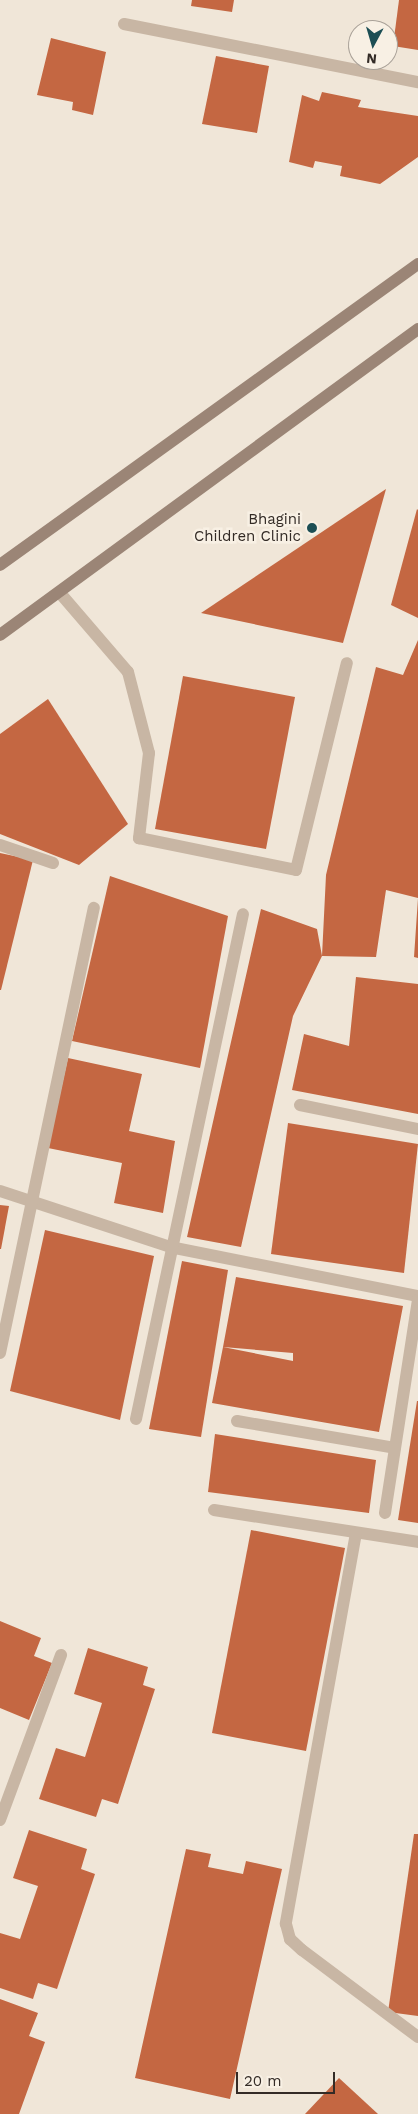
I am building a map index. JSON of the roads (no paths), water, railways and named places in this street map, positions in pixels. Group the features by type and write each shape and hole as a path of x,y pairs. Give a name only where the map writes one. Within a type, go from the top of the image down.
{"street":[{"path":"124,24 418,82"},
{"path":"0,565 418,264"},
{"path":"0,634 60,593 418,329"},
{"path":"60,593 128,672 149,753 139,838 296,870 347,663"},
{"path":"0,846 52,863"},
{"path":"0,1353 94,908"},
{"path":"136,1419 170,1247 244,914"},
{"path":"300,1105 418,1129"},
{"path":"0,1190 31,1202 170,1247 418,1296"},
{"path":"384,1513 396,1448 418,1300"},
{"path":"237,1421 396,1448"},
{"path":"214,1510 418,1542"},
{"path":"356,1533 286,1924 290,1939 302,1950 418,2037"},
{"path":"0,1820 61,1655"}],"place":[{"name":"Bhagini Children Clinic","path":"312,528"}]}
